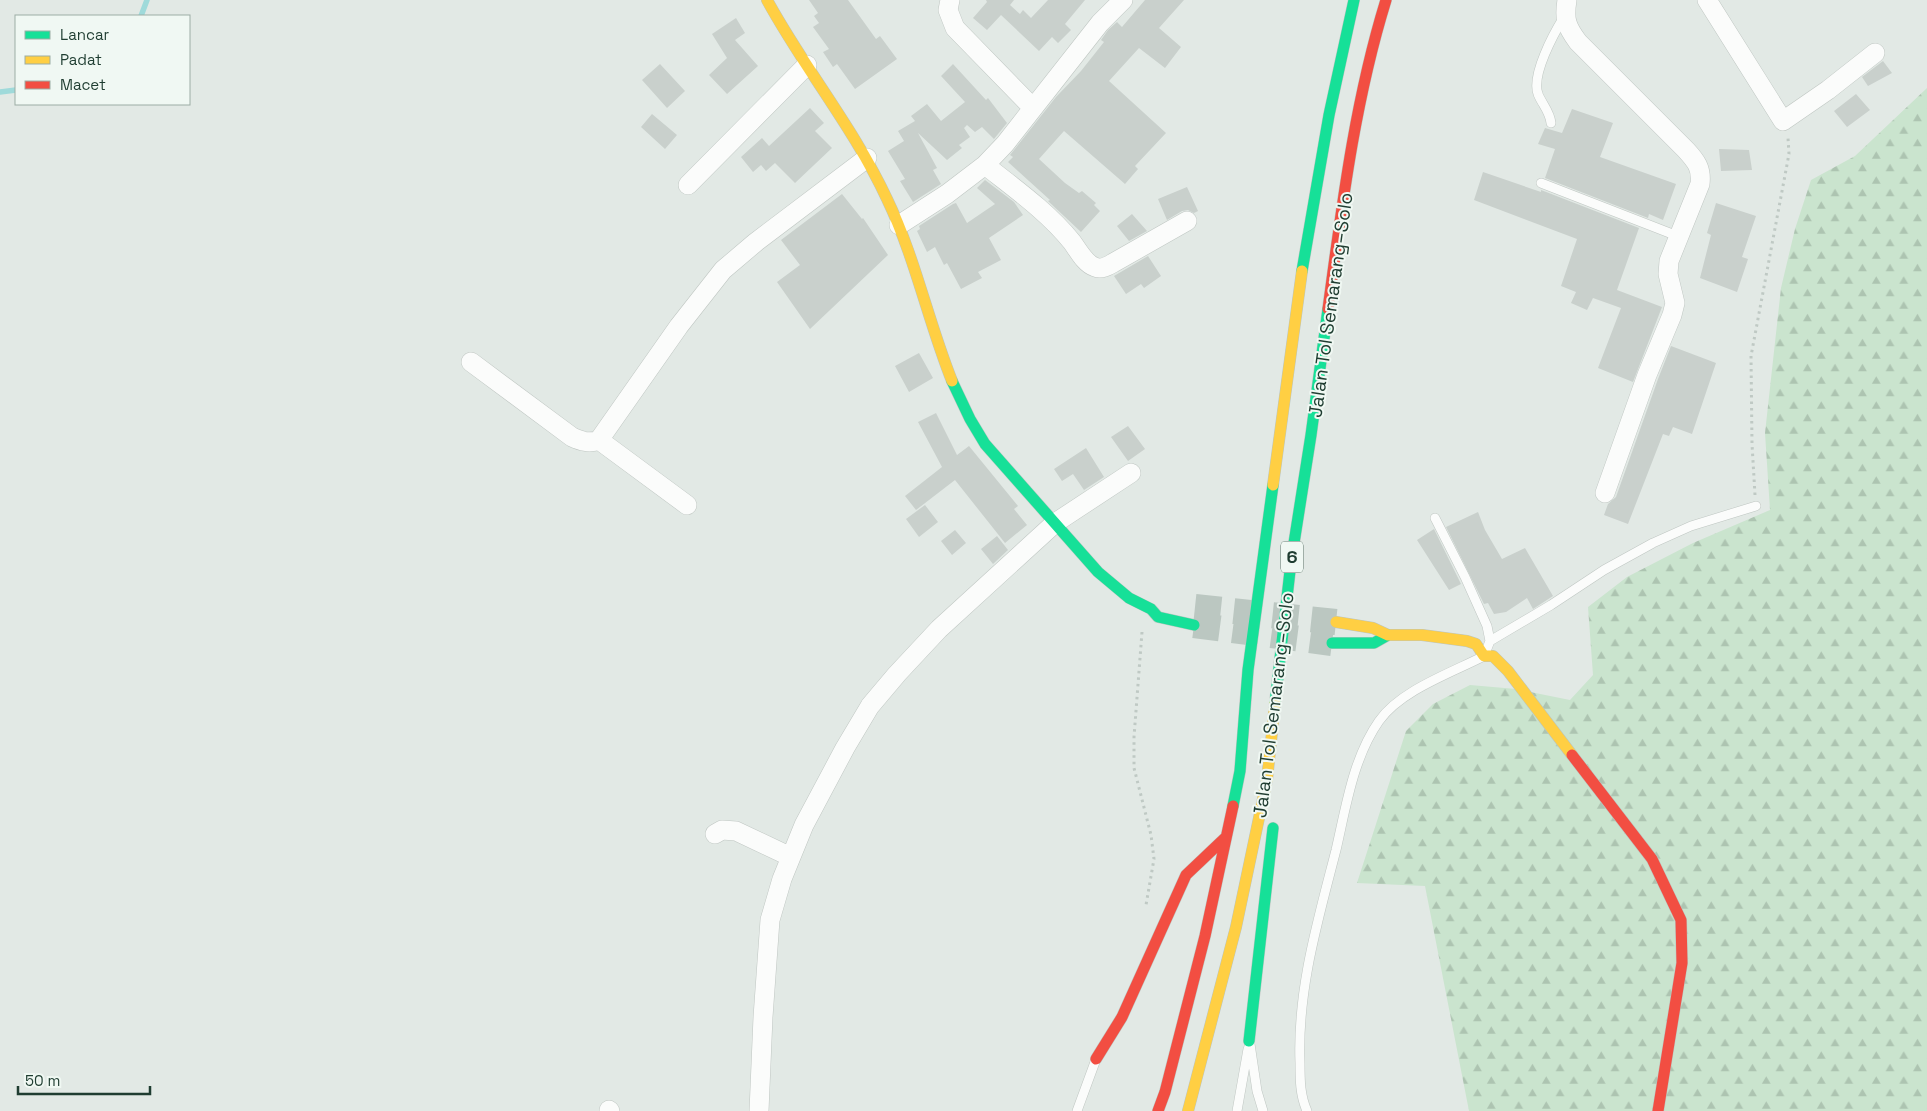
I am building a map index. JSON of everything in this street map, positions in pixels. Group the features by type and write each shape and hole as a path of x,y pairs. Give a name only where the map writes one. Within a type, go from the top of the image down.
{"main road":[{"path":"767,0 778,20 868,158 899,225 959,399 985,444 1105,578 1129,598 1152,607 1158,617 1194,625"},
{"name":"Jalan Tol Semarang–Solo","path":"1158,1111 1165,1092 1205,936 1240,771 1248,670 1303,266 1329,114 1354,0"},
{"name":"Jalan Tol Semarang–Solo","path":"1188,1111 1236,927 1266,780 1291,562 1313,425 1355,132 1374,39 1386,0"},
{"path":"1336,622 1373,628 1388,634 1422,635 1467,641 1476,644 1484,656 1493,656 1508,671 1652,859 1681,920 1682,963 1658,1111"},
{"path":"1332,643 1374,643 1388,634"},
{"path":"1276,704 1278,784"},
{"path":"1249,1041 1274,819"},
{"path":"1096,1060 1122,1017 1186,875 1226,837"}],"street":[{"path":"950,0 948,10 955,28 1032,108"},
{"path":"899,225 947,194 985,165 1004,144 1100,23 1122,0"},
{"path":"1708,0 1783,121 1820,96 1875,53"},
{"path":"1566,8 1570,32 1578,42 1686,150 1700,167 1700,184 1669,261 1668,274 1675,303 1672,315 1605,493"},
{"path":"688,185 807,65"},
{"path":"471,362 572,437 592,443 599,440 679,326 723,270 756,242 868,158"},
{"path":"985,165 1055,224 1068,237 1087,262 1095,268 1104,268 1187,221"},
{"path":"599,440 687,506"},
{"path":"759,1111 770,920 790,857 804,824 845,748 870,706 939,629 1055,523 1130,473"},
{"path":"715,834 722,830 736,830 790,857"}],"lane":[{"path":"1551,123 1537,92 1539,70 1552,35 1566,8"},
{"path":"1541,183 1680,237"},
{"path":"1490,641 1551,606 1604,570 1653,542 1692,526 1756,506"},
{"path":"1307,1111 1301,1095 1300,1018 1308,967 1319,918 1358,762 1380,720 1401,698 1484,656 1490,641 1487,626 1435,518"},
{"path":"1236,1111 1249,1041"},
{"path":"1249,1041 1257,1091 1263,1111"},
{"path":"1077,1111 1096,1060"}],"path":[{"path":"1756,506 1752,444 1751,356 1789,154 1788,139 1783,121"},
{"path":"1145,911 1154,859 1151,834 1134,768 1134,737 1152,607"}],"green space":[{"path":"1927,88 1927,1111 1469,1111 1425,886 1357,883 1406,731 1433,704 1470,685 1516,689 1570,700 1593,675 1588,607 1627,577 1693,543 1770,510 1765,433 1781,288 1795,229 1811,180 1855,156"}],"building":[{"path":"809,0 848,0 876,39 880,36 897,59 855,89 837,64 833,67 823,52 829,49 813,27 819,23 814,16 818,13"},
{"path":"986,0 1014,0 1010,5 1020,14 1023,10 1031,18 1048,0 1085,0 1065,24 1071,30 1058,43 1052,37 1039,51 1001,15 987,30 973,18 987,2"},
{"path":"1145,0 1184,0 1159,28 1181,47 1165,68 1139,48 1109,81 1166,133 1135,166 1138,169 1125,184 1064,131 1039,159 1065,183 1079,193 1082,191 1096,203 1094,205 1100,211 1081,232 1048,201 1050,200 1008,162 1013,157 1010,155 1056,97 1081,71 1104,42 1101,40 1108,30 1117,22 1122,27"},
{"path":"736,18 745,33 735,40 758,66 727,94 709,75 727,58 712,34"},
{"path":"1883,61 1892,73 1868,86 1862,77"},
{"path":"660,64 685,91 667,108 642,80"},
{"path":"953,64 986,100 988,98 1007,123 994,139 982,127 975,132 967,125 964,128 970,137 959,145 962,148 947,160 918,133 937,168 933,170 941,184 913,202 900,181 905,179 888,151 904,141 898,131 915,121 911,116 927,104 941,121 965,102 941,76"},
{"path":"1856,94 1870,110 1847,127 1834,111"},
{"path":"810,108 824,123 815,131 832,148 795,183 775,163 766,171 761,165 753,172 741,157 762,138 769,146"},
{"path":"1572,109 1613,123 1600,157 1676,184 1663,220 1649,214 1648,218 1545,178 1555,149 1538,144 1545,128 1562,133"},
{"path":"652,114 677,135 665,149 641,127"},
{"path":"1719,149 1749,150 1752,170 1721,171"},
{"path":"1483,172 1541,192 1541,190 1639,228 1617,290 1662,307 1633,382 1598,368 1621,308 1593,298 1587,310 1571,303 1576,292 1561,286 1577,239 1474,200"},
{"path":"985,180 1014,202 1023,215 989,238 1001,260 978,272 982,278 961,289 947,263 944,265 935,247 927,252 917,231 920,229 919,226 953,204 956,203 967,223 995,204 977,188"},
{"path":"1187,187 1198,211 1194,213 1188,210 1182,211 1167,220 1158,199"},
{"path":"842,194 863,218 888,255 810,329 777,282 800,265 781,240"},
{"path":"1716,203 1756,216 1742,257 1748,259 1737,292 1700,278 1711,235 1707,233"},
{"path":"1132,214 1147,231 1129,241 1117,226"},
{"path":"1148,256 1161,276 1144,288 1141,284 1126,294 1114,276"},
{"path":"1671,346 1716,363 1692,434 1673,427 1669,436 1663,434 1628,524 1604,515 1608,504 1616,497"},
{"path":"919,353 933,378 909,392 895,366"},
{"path":"936,413 957,455 969,446 1018,506 1014,509 1027,525 1005,543 955,480 916,510 905,496 942,467 918,422"},
{"path":"1128,426 1145,449 1128,461 1111,437"},
{"path":"1086,448 1104,477 1084,490 1073,474 1062,481 1054,469"},
{"path":"925,505 938,522 919,537 906,519"},
{"path":"1478,512 1485,530 1502,559 1525,548 1553,596 1533,609 1527,598 1506,612 1494,614 1488,603 1484,604 1446,527"},
{"path":"1434,529 1461,584 1449,590 1417,540"},
{"path":"955,530 966,543 952,555 941,541"},
{"path":"997,536 1008,550 993,564 981,549"}],"waterway":[{"path":"141,15 147,0"},
{"path":"0,92 15,90"}],"tunnel":[{"path":"1195,607 1336,622"},
{"path":"1194,625 1332,643"}],"traffic: fast":[{"path":"1302,271 1329,115 1354,0"},
{"path":"1275,703 1291,562 1328,309"},
{"path":"952,381 970,419 985,444 1098,572 1129,598 1151,609 1158,617 1194,625"},
{"path":"1233,806 1240,771 1248,670 1273,485"},
{"path":"1332,643 1374,643 1388,635"},
{"path":"1249,1041 1273,828"}],"traffic: slow":[{"path":"767,0 860,148 887,199 906,243 952,381"},
{"path":"1273,485 1302,271"},
{"path":"1336,622 1373,628 1388,635 1422,635 1476,644 1484,656 1493,656 1508,671 1572,755"},
{"path":"1188,1111 1236,927 1267,780 1275,703"}],"traffic: jam":[{"path":"1328,309 1344,192 1358,114 1375,38 1386,0"},
{"path":"1572,755 1652,859 1681,920 1682,963 1658,1111"},
{"path":"1158,1111 1165,1092 1205,936 1233,806"},
{"path":"1096,1059 1122,1017 1186,875 1226,837"}]}
